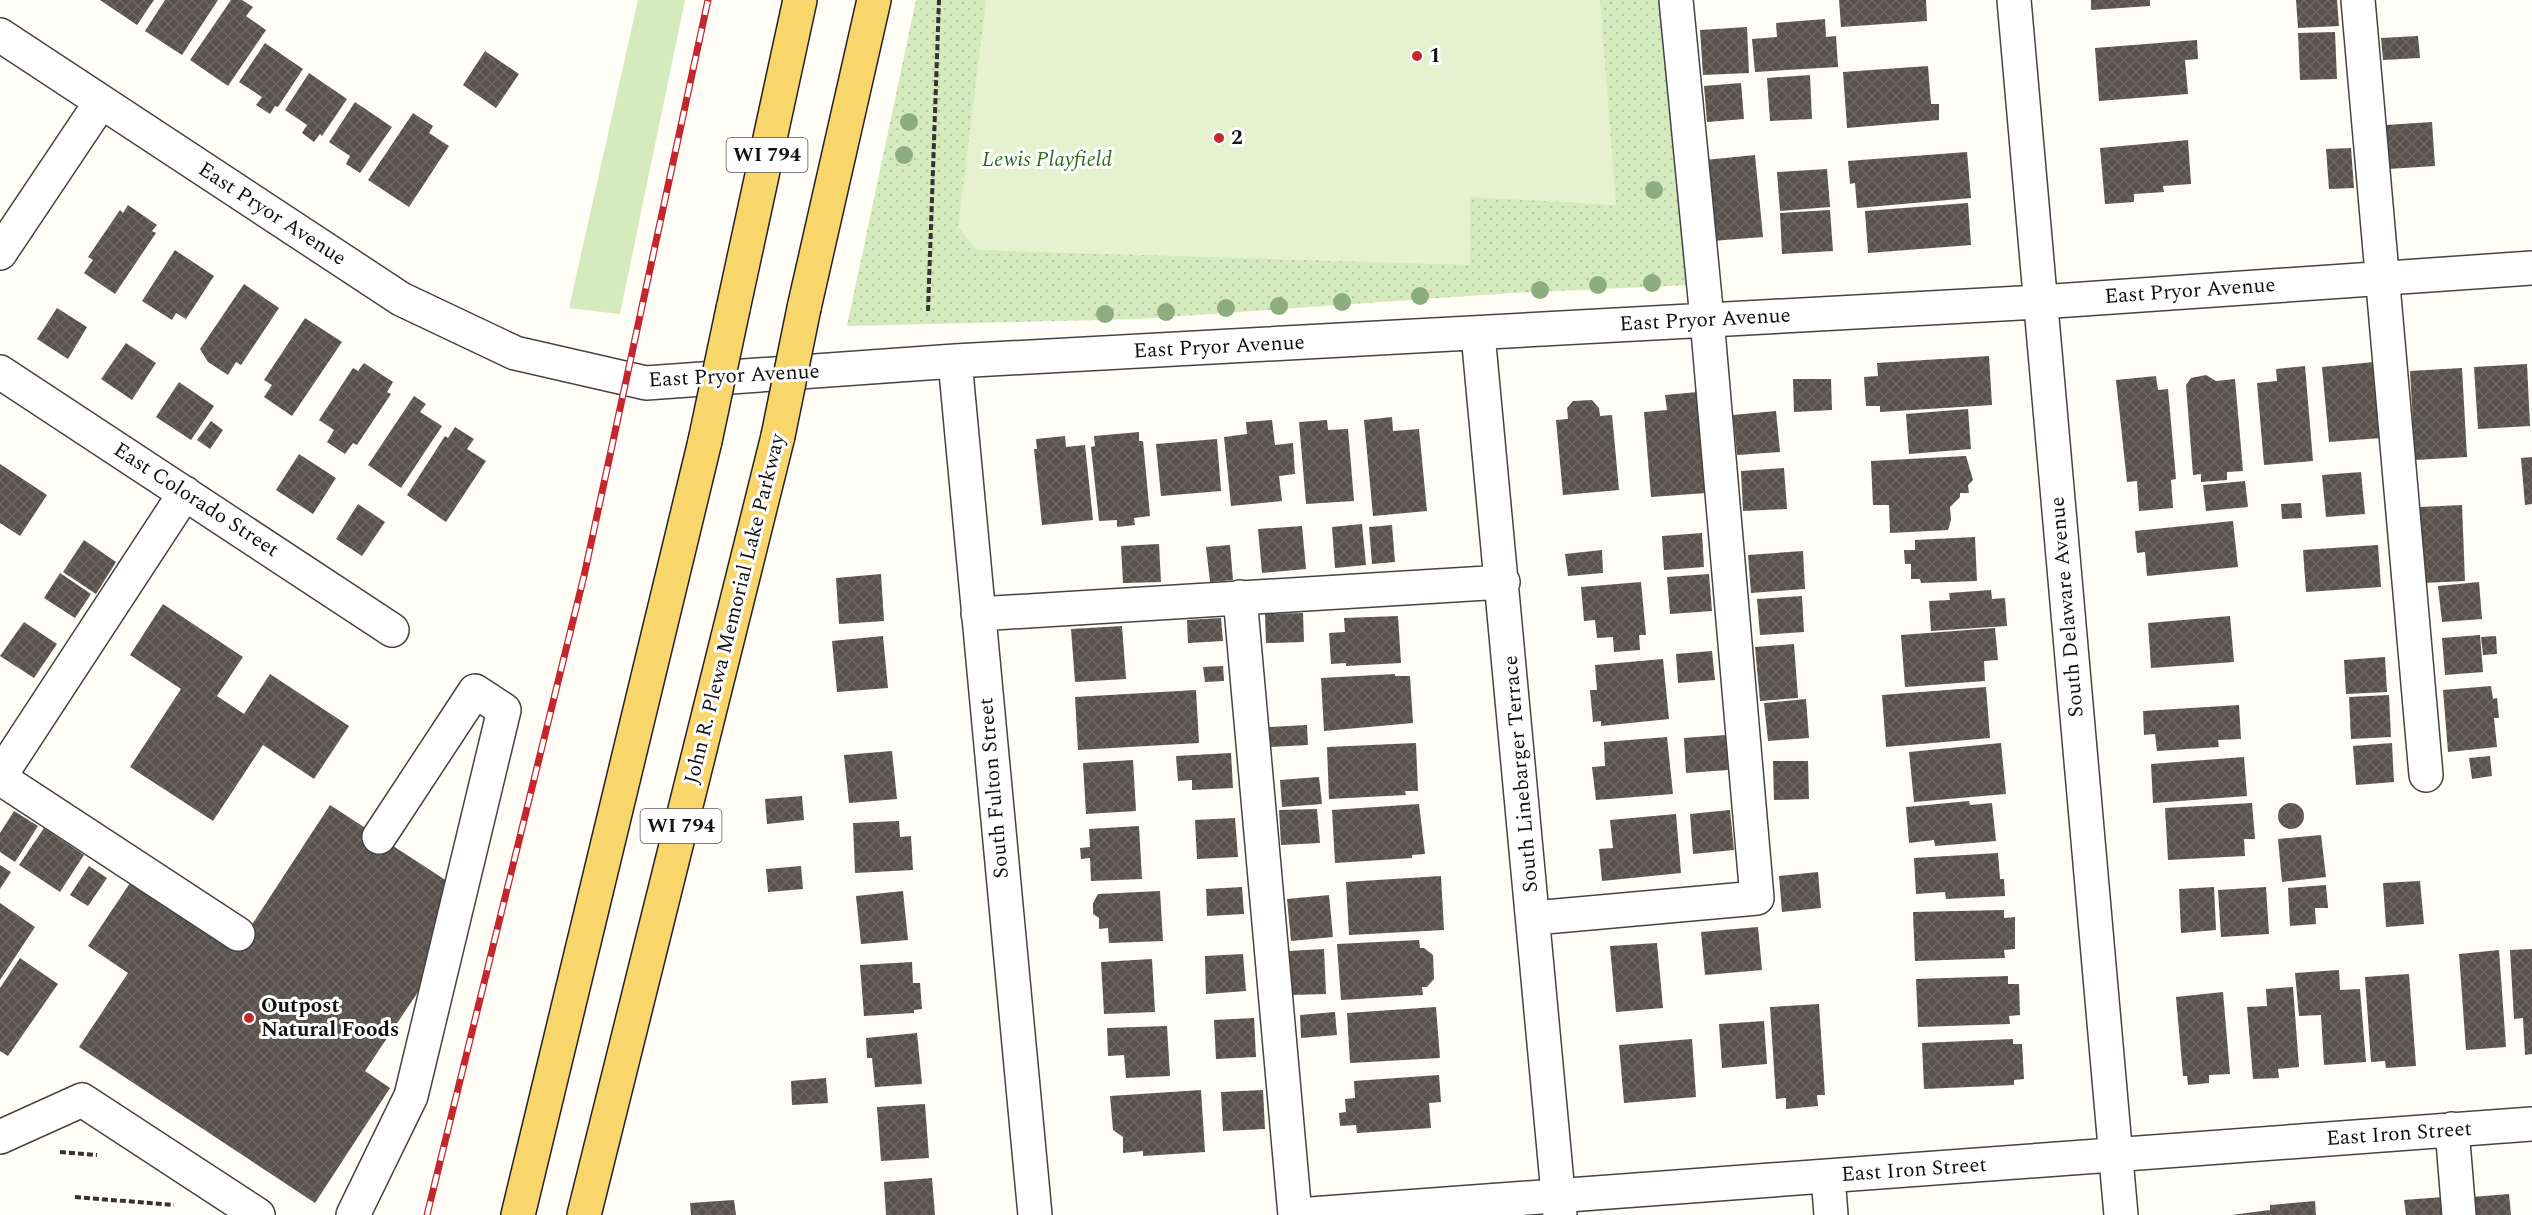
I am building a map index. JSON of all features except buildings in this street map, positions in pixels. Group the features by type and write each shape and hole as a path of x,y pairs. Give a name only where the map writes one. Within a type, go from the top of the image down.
{"main road":[{"name":"WI 794","path":"518,1215 705,441 800,0"},
{"name":"John R. Plewa Memorial Lake Parkway","path":"584,1215 778,436 804,308 874,0"}],"street":[{"path":"1534,918 1757,898 1707,319 1676,0"},
{"name":"South Delaware Avenue","path":"2014,0 2121,1215"},
{"path":"2358,0 2426,775"},
{"name":"East Pryor Avenue","path":"0,35 401,299 515,353 646,383 955,361 2040,302 2532,268"},
{"path":"0,253 101,102"},
{"name":"South Linebarger Terrace","path":"1478,334 1503,582 1559,1205"},
{"name":"South Fulton Street","path":"955,361 1035,1215"},
{"name":"East Colorado Street","path":"0,372 392,630"},
{"path":"186,493 0,777 238,934"},
{"path":"978,614 1503,582"},
{"path":"1240,597 1296,1215"},
{"path":"353,1215 411,1096 504,710 476,691 379,837"},
{"path":"0,1137 82,1100 258,1215"},
{"name":"East Iron Street","path":"1296,1215 1559,1205 1828,1176 2532,1124"},
{"path":"2452,1129 2458,1215"},
{"path":"1828,1176 1831,1215"}],"path":[{"path":"928,311 939,0"},
{"path":"75,1197 213,1208 224,1192"}],"green space":[{"path":"638,0 685,0 620,314 569,308"},
{"name":"Lewis Playfield","path":"916,0 1664,0 1690,285 1512,293 1139,319 847,326"},
{"name":"2","path":"986,0 1600,0 1616,205 1470,197 1470,265 977,250 958,227"}],"railway":[{"path":"427,1215 584,576 708,0"}],"place":[{"name":"1","path":"1417,56"},
{"name":"2","path":"1219,138"},
{"name":"Outpost Natural Foods","path":"249,1018"}]}
